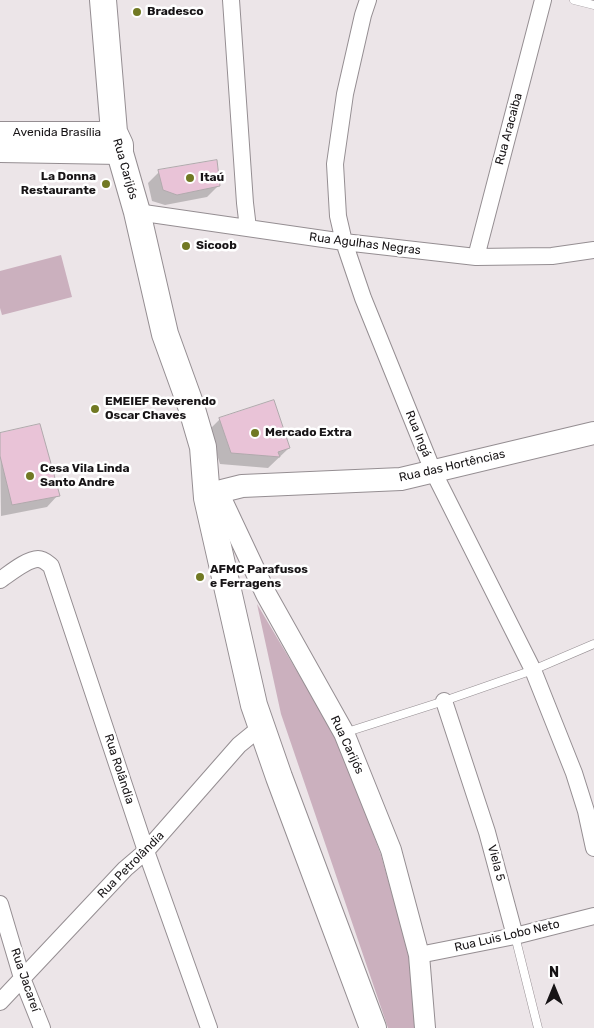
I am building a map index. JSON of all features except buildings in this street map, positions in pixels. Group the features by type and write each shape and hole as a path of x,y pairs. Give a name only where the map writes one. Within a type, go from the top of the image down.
{"main road":[{"name":"Rua Carijós","path":"103,0 117,142 137,212 165,334 164,371 170,395 177,410 188,453 213,495 254,705 261,727 373,1028"},
{"name":"Avenida Brasília","path":"0,133 99,133 117,142"},
{"name":"Avenida Brasília","path":"0,151 117,142"},
{"name":"Rua das Hortências","path":"213,495 242,486 401,479 594,433"}],"street":[{"path":"231,0 248,228"},
{"name":"Rua Ingá","path":"368,0 345,94 335,164 338,216 344,242 363,298 433,472 533,670 574,773 586,811 594,848"},
{"name":"Rua Aracaiba","path":"476,257 543,0"},
{"name":"Rua Agulhas Negras","path":"137,212 344,242 476,257 552,256 594,250"},
{"name":"Rua Carijós","path":"213,495 344,733 391,850 419,955 425,1028"},
{"name":"Rua Rolândia","path":"0,580 29,561 44,560 51,566 146,852 209,1028"},
{"name":"Viela 5","path":"444,702 487,832 515,936"},
{"name":"Rua Petrolândia","path":"0,1002 124,869 146,852 239,745 261,727"},
{"name":"Rua Jacareí","path":"0,904 22,978 42,1028"},
{"name":"Rua Luis Lobo Neto","path":"419,955 515,936 594,916"}],"lane":[{"path":"574,0 594,5"},
{"path":"344,733 444,702 533,670 594,644"},
{"name":"Viela 5","path":"515,936 538,1028"}],"shaded area":[{"path":"61,255 72,297 2,315 0,308 0,271"},
{"path":"257,604 339,742 381,855 412,966 418,1028 388,1028 281,714"}],"place":[{"name":"Bradesco","path":"137,12"},
{"name":"Itaú","path":"190,178"},
{"name":"La Donna Restaurante","path":"106,184"},
{"name":"Sicoob","path":"186,246"},
{"name":"EMEIEF Reverendo Oscar Chaves","path":"95,409"},
{"name":"Mercado Extra","path":"255,433"},
{"name":"Cesa Vila Linda Santo Andre","path":"30,476"},
{"name":"AFMC Parafusos e Ferragens","path":"200,577"}]}
